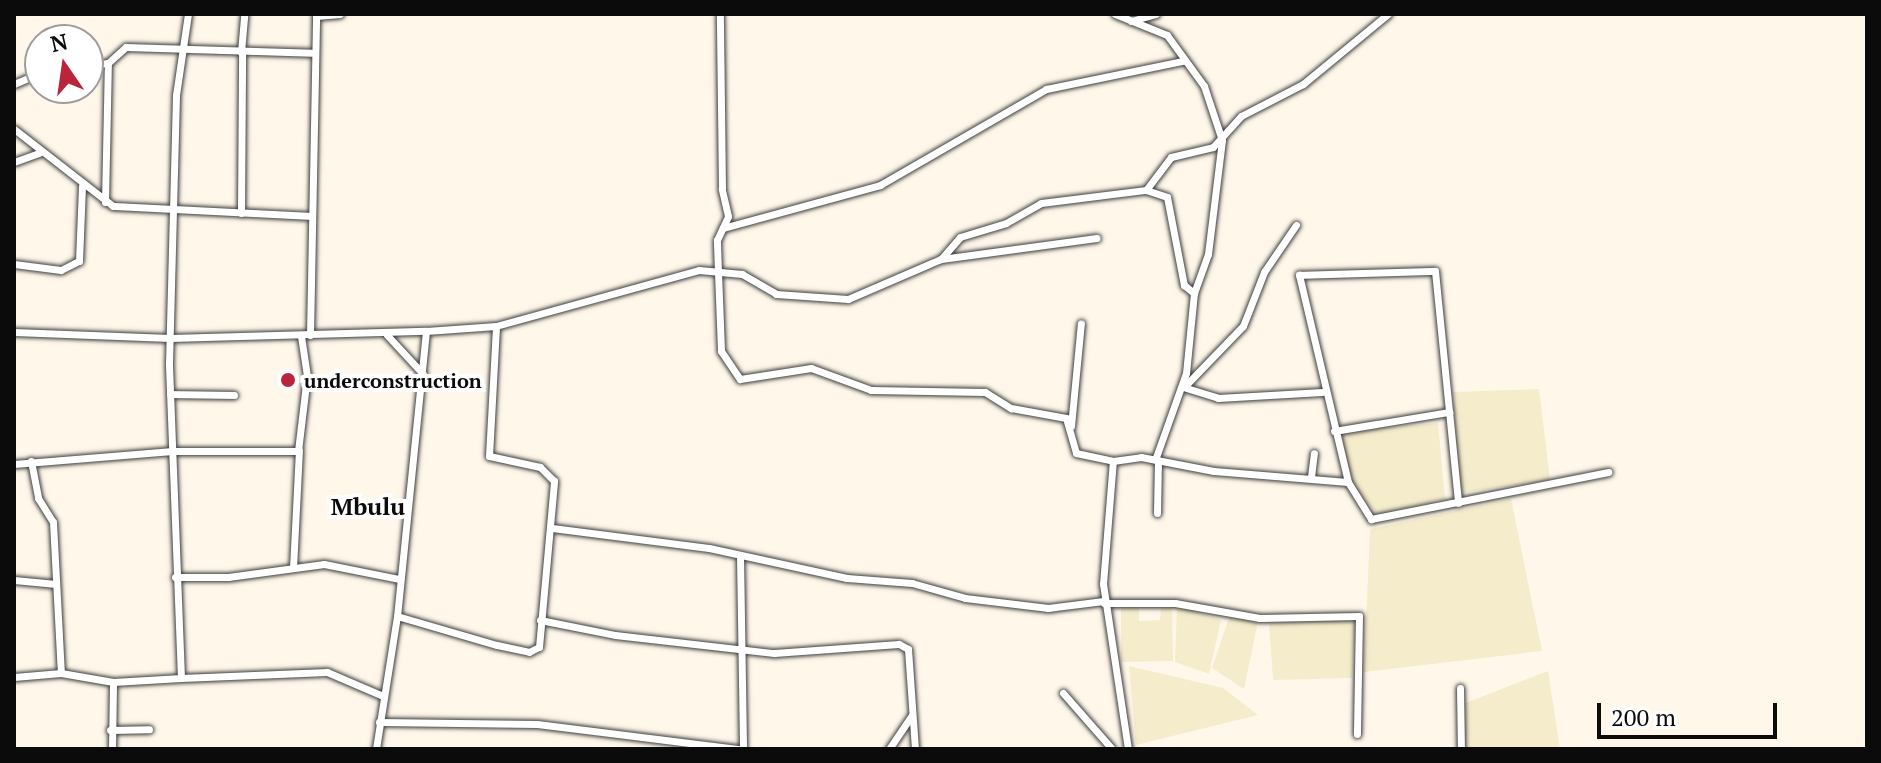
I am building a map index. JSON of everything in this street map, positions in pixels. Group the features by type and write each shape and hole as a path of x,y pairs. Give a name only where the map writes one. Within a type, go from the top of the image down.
{"street":[{"path":"181,678 175,577 170,338 172,214 182,48 188,14"},
{"path":"241,213 244,14"},
{"path":"310,335 312,53 316,15 340,14"},
{"path":"720,14 722,189 728,216 723,228 718,272 721,351 740,379 811,368 884,392 971,390 1011,408 1061,416 1071,426"},
{"path":"1115,14 1167,35 1204,86 1222,140 1208,254 1194,293 1183,387 1157,460 1157,513"},
{"path":"1130,21 1156,14"},
{"path":"1146,190 1171,157 1222,140 1241,116 1303,84 1388,14"},
{"path":"104,64 126,47 312,53"},
{"path":"723,228 880,185 1046,89 1183,61"},
{"path":"105,202 108,63"},
{"path":"14,129 39,153 105,202 172,214 309,216"},
{"path":"14,162 39,153"},
{"path":"14,264 73,268 79,261 82,186"},
{"path":"941,259 960,237 1006,223 1041,203 1146,190 1167,197 1184,285 1194,293"},
{"path":"1183,387 1243,326 1264,272 1296,225"},
{"path":"14,332 170,338 387,335 496,326 685,272 742,274 776,294 823,300 863,295 941,259 1097,238"},
{"path":"1458,503 1435,271 1299,275 1322,392 1348,482 1371,519 1458,503 1608,472"},
{"path":"1081,323 1071,426 1076,453 1113,461 1157,460 1348,482"},
{"path":"397,616 529,652 539,647 552,528 550,474 489,456 496,326"},
{"path":"376,749 397,616 426,331"},
{"path":"387,335 423,374"},
{"path":"293,568 299,450 307,376 301,336"},
{"path":"1183,387 1218,398 1322,392"},
{"path":"170,394 234,395"},
{"path":"1334,431 1449,412"},
{"path":"14,464 172,451 299,450"},
{"path":"1311,477 1314,453"},
{"path":"31,461 38,498 53,522 61,673"},
{"path":"1113,461 1104,602 1128,749"},
{"path":"552,528 740,555 847,578 912,583 965,598 1048,608 1104,602 1175,603 1260,618 1359,616 1357,734"},
{"path":"379,722 537,724 741,749 740,555"},
{"path":"175,577 343,564 399,579"},
{"path":"14,580 56,584"},
{"path":"540,620 739,650 790,653 860,642 906,646 915,749"},
{"path":"14,677 61,673 113,682 327,672 383,696"},
{"path":"112,749 113,682"},
{"path":"1460,688 1461,749"},
{"path":"1063,693 1112,749"},
{"path":"889,749 913,714"},
{"path":"110,730 149,729"}],"shaded area":[{"path":"1539,389 1550,480 1460,493 1453,392"},
{"path":"1438,423 1445,499 1377,514 1352,483 1341,432"},
{"path":"1511,499 1542,651 1364,672 1370,529"},
{"path":"1121,606 1139,606 1139,621 1160,620 1161,607 1172,607 1173,661 1121,662"},
{"path":"1177,606 1221,620 1209,674 1175,662"},
{"path":"1229,618 1258,621 1244,689 1212,668"},
{"path":"1355,619 1352,678 1273,680 1269,623"},
{"path":"1129,666 1223,688 1258,715 1136,745"},
{"path":"1548,671 1560,749 1464,749 1463,704"}],"place":[{"name":"underconstruction","path":"288,380"}],"district":[{"name":"Mbulu","path":"368,507"}]}
